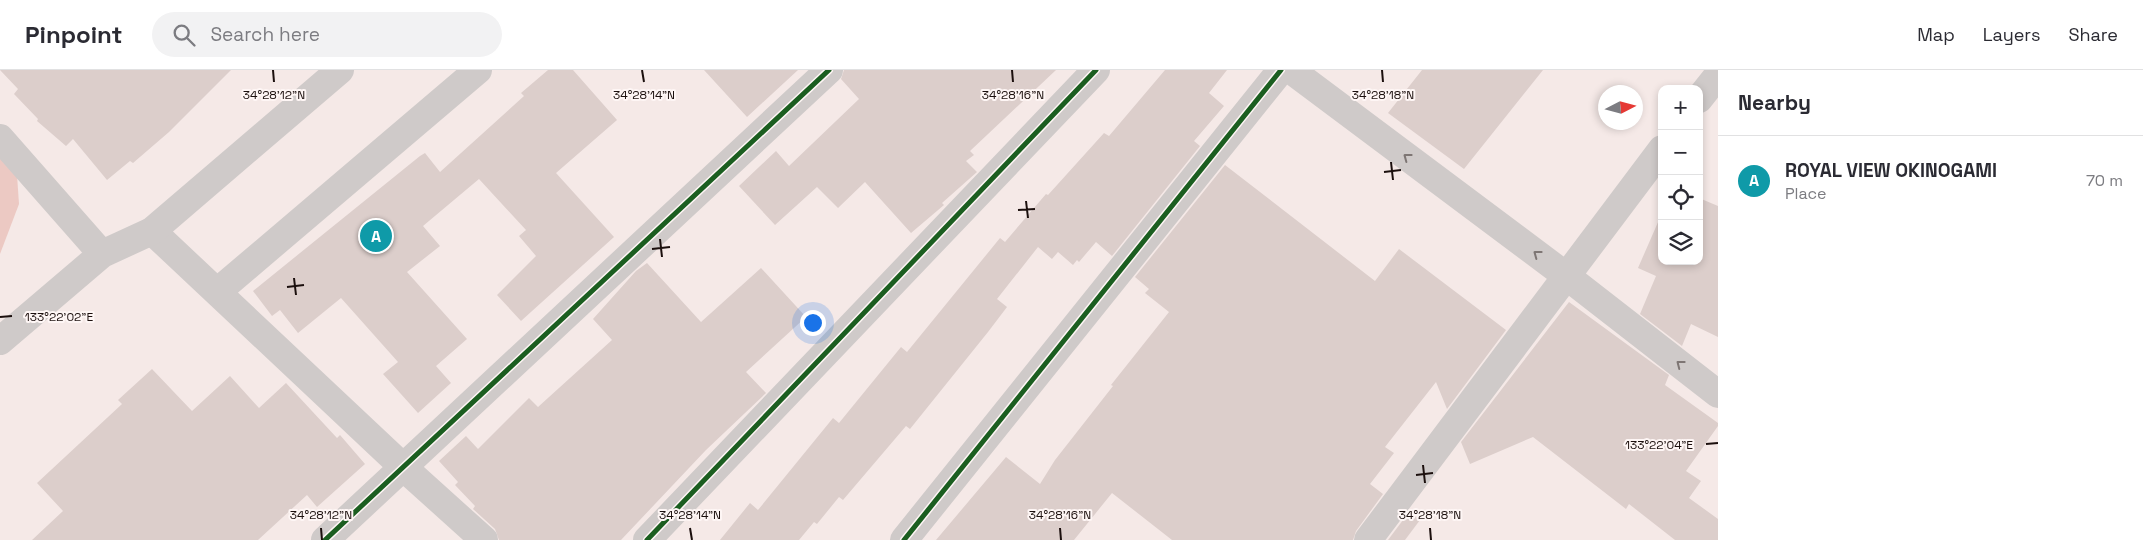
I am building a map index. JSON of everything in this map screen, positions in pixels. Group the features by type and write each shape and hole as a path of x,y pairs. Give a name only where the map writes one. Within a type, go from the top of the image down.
{"street":[{"path":"0,341 102,254 152,231 340,70"},
{"path":"217,292 478,70"},
{"path":"325,540 829,70"},
{"path":"647,540 1096,70"},
{"path":"904,540 1281,70"},
{"path":"1291,70 1565,275 1718,394"},
{"path":"1703,94 1718,75"},
{"path":"0,138 102,254"},
{"path":"1368,540 1658,153"},
{"path":"152,231 403,467 484,540"}],"shaded area":[{"path":"0,158 17,175 19,204 0,254"}],"building":[{"path":"0,70 231,70 169,132 133,163 130,161 107,180 73,139 66,146 37,121 38,119 14,94 18,89"},
{"path":"548,70 573,70 617,120 556,173 614,237 521,321 497,295 536,256 519,236 526,230 479,179 423,226 440,246 407,272 467,339 436,366 451,383 418,413 383,374 398,362 341,298 298,333 280,310 272,316 253,291 420,156 425,153 440,172 524,96 521,93"},
{"path":"704,70 798,70 747,117"},
{"path":"844,70 1056,70 970,151 974,155 966,161 977,172 942,203 944,205 911,233 865,182 838,208 817,187 775,225 739,186 776,151 789,166 859,99 841,79"},
{"path":"1165,70 1227,70 1209,93 1224,106 1194,141 1200,146 1112,256 1096,242 1079,262 1077,260 1073,265 1058,252 1052,259 1038,247 997,299 1007,307 988,332 910,429 906,426 843,500 839,497 817,524 814,522 799,540 720,540 750,503 758,510 833,418 839,423 901,347 907,352 1000,238 1005,242 1046,194 1048,195 1104,133 1109,136"},
{"path":"1422,70 1543,70 1464,169 1388,113"},
{"path":"1225,165 1375,281 1399,249 1506,330 1447,409 1436,382 1385,447 1394,453 1370,484 1383,494 1356,531 1353,540 1172,540 1112,493 1074,540 936,540 1006,457 1040,484 1055,460 1113,386 1111,385 1169,312 1145,293 1149,289 1135,277"},
{"path":"1703,200 1718,206 1718,337 1691,324 1682,346 1640,314 1656,276 1638,268 1658,222 1658,265 1703,265"},
{"path":"647,263 701,322 761,268 806,317 746,372 766,393 706,450 621,540 499,540 495,529 473,509 475,506 455,485 458,482 439,461 466,436 478,449 529,398 538,407 612,340 593,319 636,271"},
{"path":"1569,302 1669,375 1665,385 1718,423 1718,426 1686,471 1701,481 1689,498 1718,519 1718,540 1675,540 1629,504 1626,509 1533,437 1470,464 1461,442"},
{"path":"152,369 192,411 230,376 259,408 286,383 337,438 340,435 365,464 317,507 307,495 258,540 32,540 63,511 37,483 122,404 118,400"},
{"path":"1409,512 1420,520 1405,540 1388,540"}],"cycle path":[{"path":"325,540 829,70"},
{"path":"647,540 1096,70"},
{"path":"904,540 1281,70"}],"place":[{"name":"ROYAL VIEW OKINOGAMI","path":"376,236"}]}
